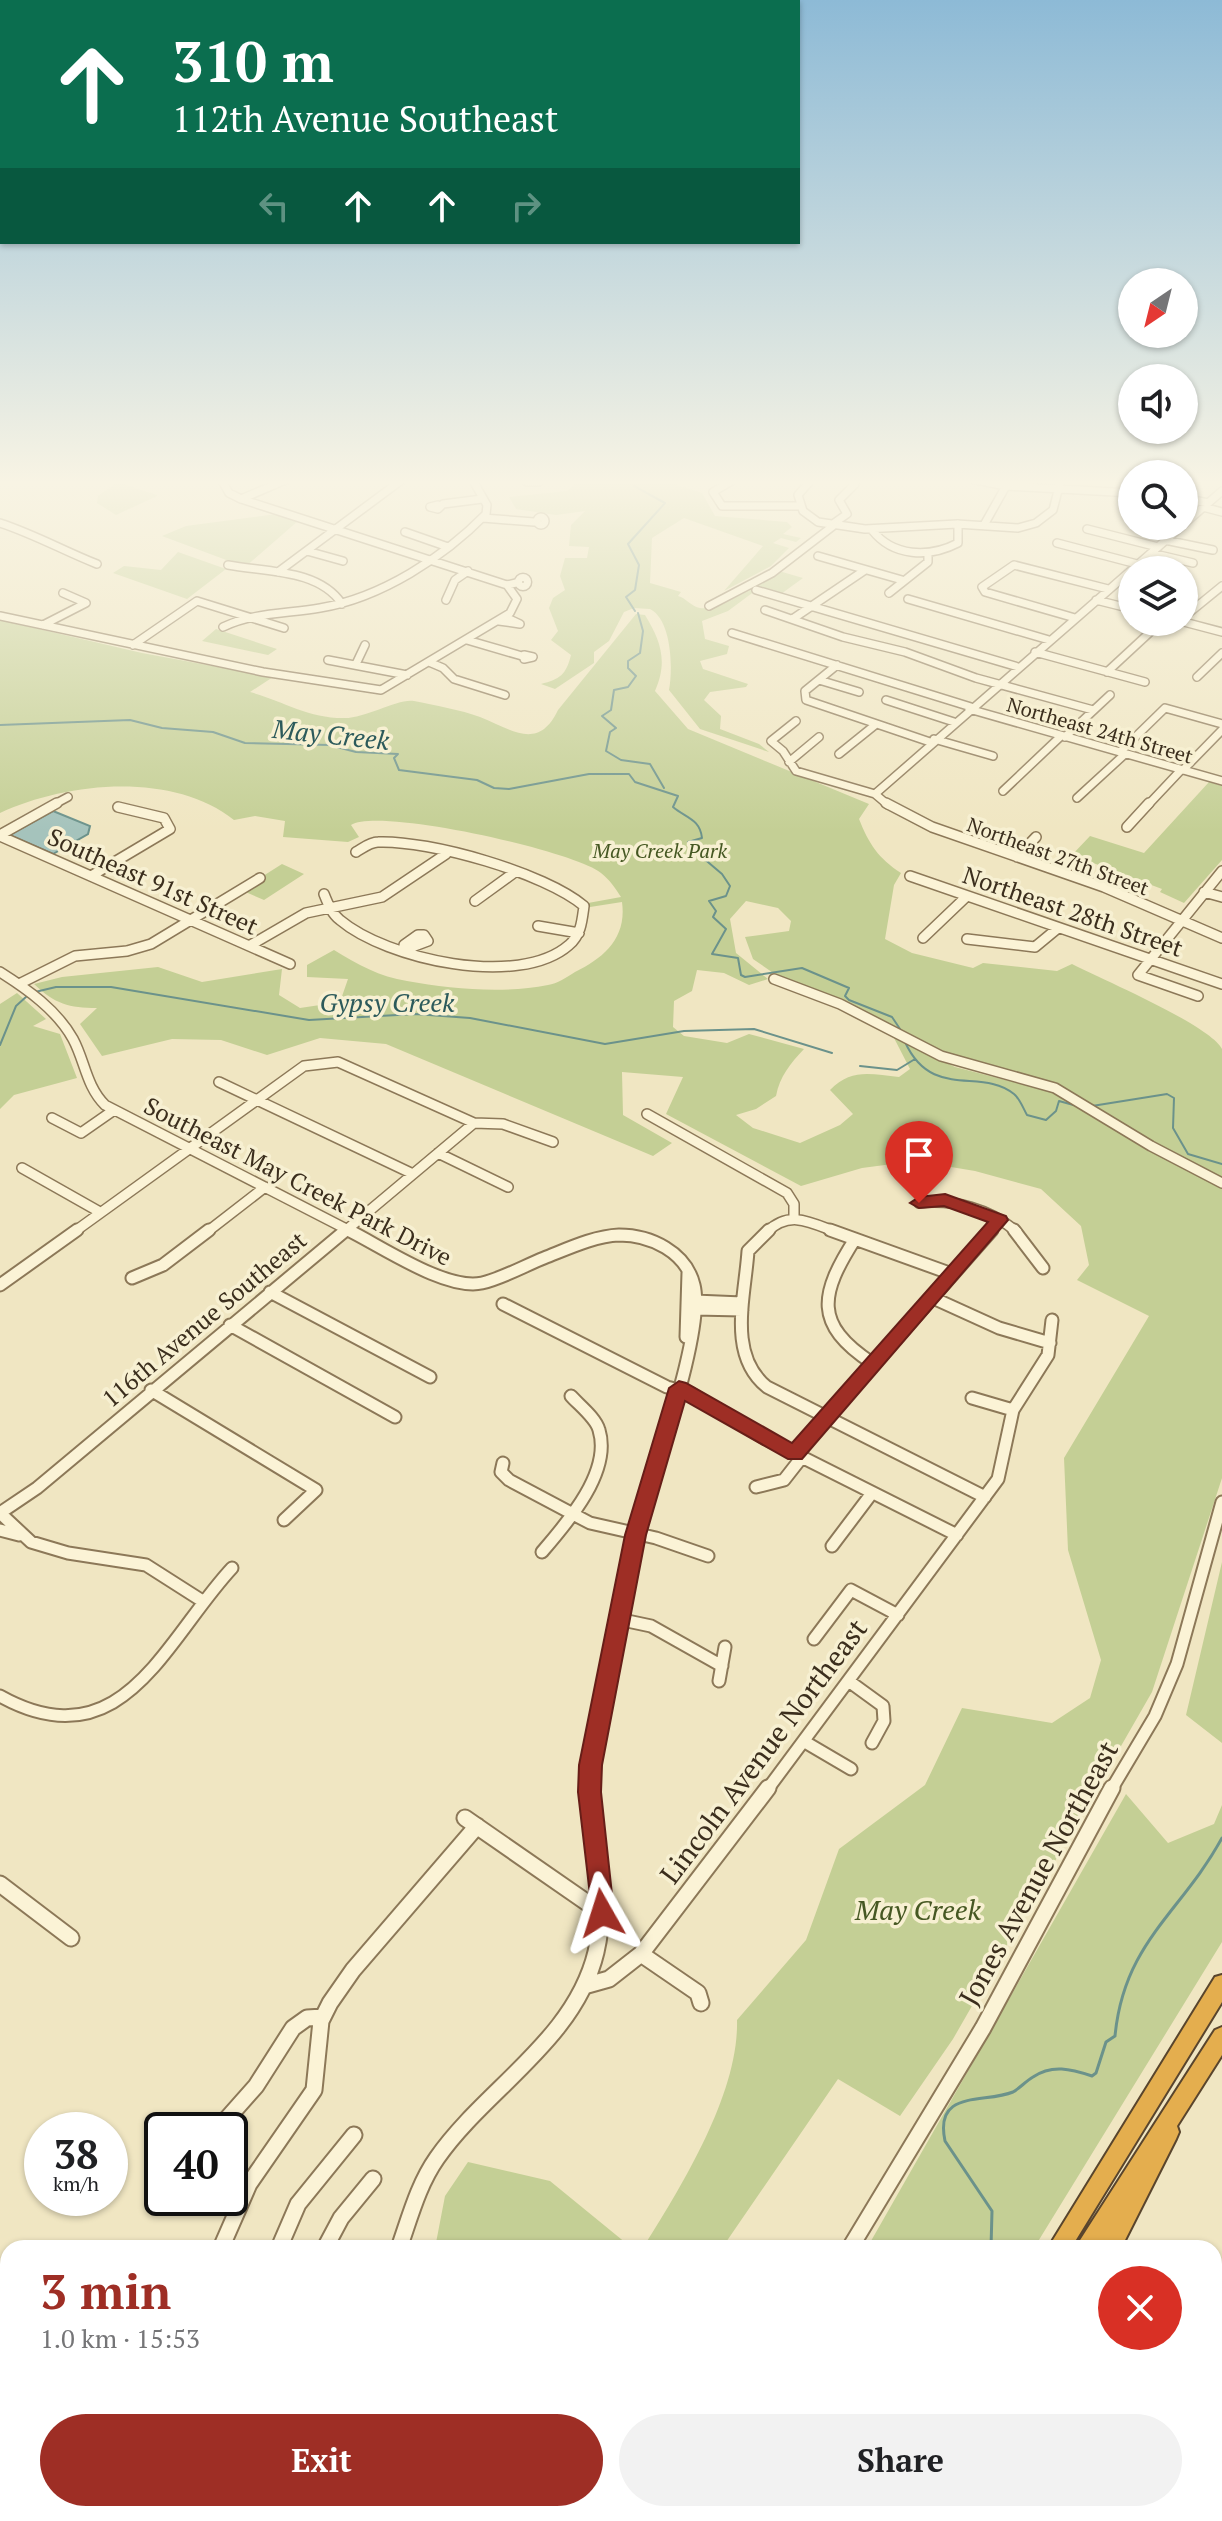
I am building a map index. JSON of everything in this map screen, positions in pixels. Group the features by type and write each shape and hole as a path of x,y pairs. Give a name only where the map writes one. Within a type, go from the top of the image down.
{"highway":[{"path":"1064,2240 1222,1984"},
{"path":"1091,2240 1222,2037"},
{"path":"1114,2240 1189,2088"}],"street":[{"path":"43,625 85,602 72,597"},
{"path":"338,597 342,604"},
{"path":"223,627 259,611 309,610 342,604 356,597"},
{"path":"0,616 263,672 381,690 502,619 517,603 513,597"},
{"path":"709,606 727,597"},
{"path":"779,597 1018,667"},
{"path":"794,618 826,597"},
{"path":"1001,597 1075,618"},
{"path":"1015,601 1021,597"},
{"path":"875,794 876,789 1100,597"},
{"path":"908,599 1049,640"},
{"path":"1096,600 1118,606"},
{"path":"133,645 191,603 202,602 284,628"},
{"path":"765,610 832,634 905,652 998,684 1093,710"},
{"path":"1198,624 1222,632"},
{"name":"Northeast 24th Street","path":"732,633 970,708 1222,781"},
{"path":"1107,672 1146,636"},
{"path":"467,640 522,656"},
{"path":"356,664 365,645"},
{"path":"1035,652 1145,682"},
{"path":"1197,677 1222,653"},
{"path":"328,660 407,675"},
{"path":"429,662 443,668 454,679 505,695"},
{"path":"837,665 805,691 803,697 814,705 875,725 993,756"},
{"path":"819,680 859,692"},
{"path":"1003,791 1110,695"},
{"path":"886,700 954,722"},
{"path":"1077,798 1165,708 1222,724"},
{"name":"Northeast 27th Street","path":"796,721 771,741 796,771 857,792 943,831 1104,887 1222,938"},
{"path":"839,754 875,725"},
{"path":"1127,827 1222,730"},
{"path":"789,762 819,737"},
{"name":"Northeast 27th Street","path":"857,792 875,794 884,804"},
{"path":"0,835 68,797"},
{"path":"91,876 170,829 164,818 118,807"},
{"name":"Southeast 91st Street","path":"0,835 290,964"},
{"path":"1017,857 1036,837"},
{"path":"324,894 330,908 348,927 443,962 525,964 563,951 579,933 585,920 584,906 576,896 515,872 446,854 380,842 356,852"},
{"path":"249,946 296,918 382,897 446,854"},
{"path":"1198,996 1138,975 1222,871"},
{"path":"475,901 515,872"},
{"name":"Northeast 28th Street","path":"910,876 1222,984"},
{"path":"19,984 75,956 143,947 192,921 260,878"},
{"path":"1204,892 1222,897"},
{"path":"923,938 967,896"},
{"path":"538,926 579,933"},
{"path":"967,939 1035,947 1058,928"},
{"name":"Southeast May Creek Park Drive","path":"0,972 19,984 68,1030 93,1091 114,1110 429,1272 460,1283 492,1280 583,1243 617,1235 650,1239 668,1248 685,1266"},
{"path":"774,979 819,994 947,1059 1065,1093 1151,1146 1222,1183"},
{"path":"0,1285 294,1070 327,1061 350,1066 474,1123 503,1124 553,1142"},
{"path":"219,1082 413,1174"},
{"path":"52,1118 81,1133 114,1110"},
{"path":"647,1114 781,1188 791,1198 794,1218"},
{"name":"116th Avenue Southeast","path":"3,1521 151,1390 474,1123"},
{"path":"438,1153 508,1187"},
{"path":"22,1168 98,1211"},
{"path":"132,1278 163,1265 265,1187"},
{"path":"919,1203 945,1200 1000,1220 1016,1231 1043,1268"},
{"path":"952,1274 794,1218 773,1223 752,1244 746,1258 741,1348 752,1375 826,1418 985,1497"},
{"path":"756,1487 784,1480 826,1418 1000,1220"},
{"path":"855,1239 834,1273 828,1318 838,1341 872,1363"},
{"path":"402,2240 421,2185 437,2158 564,2020 592,1966 602,1913 589,1776 636,1535 679,1388 695,1305 694,1285 685,1266"},
{"path":"685,1266 684,1321 687,1339"},
{"path":"270,1292 430,1377"},
{"path":"933,1298 1010,1332 1050,1343"},
{"path":"503,1304 667,1387 679,1388 798,1456 957,1535"},
{"path":"695,1305 742,1306"},
{"name":"Lincoln Avenue Northeast","path":"584,1986 609,1979 641,1954 805,1742 985,1497 1002,1470 1013,1410 1040,1371 1050,1343 1052,1320"},
{"path":"230,1325 395,1417"},
{"path":"151,1390 316,1490 284,1520"},
{"path":"542,1552 574,1517 590,1488 604,1441 599,1427 571,1396"},
{"path":"972,1398 1013,1410"},
{"path":"503,1463 501,1472 509,1480 574,1517 636,1535 666,1540 708,1556"},
{"path":"832,1546 872,1493"},
{"name":"Jones Avenue Northeast","path":"855,2240 983,2028 1100,1809 1155,1716 1177,1664 1222,1502"},
{"path":"3,1521 46,1548 145,1564 204,1602"},
{"path":"0,1696 31,1715 73,1717 104,1708 125,1694 172,1649 232,1568"},
{"path":"814,1639 851,1590 898,1615"},
{"path":"618,1619 651,1626 722,1666"},
{"path":"719,1681 725,1647"},
{"path":"850,1682 881,1700 885,1708 885,1723 872,1743"},
{"path":"805,1742 851,1769"},
{"path":"224,2240 249,2184 314,2090 323,2017 353,1970 471,1822 602,1913"},
{"path":"0,1884 71,1938"},
{"path":"641,1954 698,1993 701,2003"},
{"path":"233,2112 268,2071 293,2028 307,2018 323,2017"},
{"path":"282,2240 298,2204 354,2135"},
{"path":"329,2240 341,2218 373,2179"}],"green space":[{"path":"679,597 697,607 708,608 737,597 747,597 728,611 702,621 705,639 729,646 727,654 700,661 703,669 748,684 746,687 710,692 704,700 721,716 720,729 759,744 769,752 700,729 669,690 671,658 667,634 663,623 650,609 634,608 624,612 609,641 594,652 594,663 555,689 541,684 561,675 571,655 551,640 558,631 549,608 553,598"},
{"name":"May Creek","path":"636,614 645,615 661,652 661,671 655,691 688,729 869,804 859,819 863,828 880,856 901,873 894,885 885,939 912,953 973,968 983,963 1057,971 1072,964 1177,1016 1213,1039 1222,1049 1222,1180 1055,1085 945,1054 820,991 785,981 753,959 745,937 789,931 791,921 778,908 746,901 730,919 736,953 768,979 749,985 724,973 697,970 692,991 674,1001 673,1027 684,1036 727,1043 749,1034 804,1049 786,1071 776,1096 756,1109 736,1115 753,1128 800,1143 840,1125 853,1114 830,1090 838,1083 862,1074 899,1077 910,1069 894,1038 955,1067 1056,1093 1222,1188 1222,1478 1152,1692 953,2039 900,2116 838,2079 727,2240 648,2240 690,2169 718,2109 735,2049 737,2020 806,1940 839,1849 925,1785 962,1708 1052,1723 1090,1698 1101,1660 1068,1550 1064,1458 1149,1316 1077,1280 1089,1265 1081,1226 1041,1189 975,1171 915,1161 862,1168 801,1186 666,1114 683,1077 622,1072 623,1115 672,1143 653,1156 386,1044 320,1038 267,1055 221,1040 172,1039 102,1056 80,1024 97,1008 63,1004 34,984 62,977 158,967 202,982 282,969 279,995 300,1008 340,1002 348,979 307,977 307,965 334,950 378,973 424,984 495,990 551,984 604,953 621,926 622,902 590,907 588,903 621,897 604,875 584,864 517,843 435,826 398,822 369,821 351,825 359,837 348,842 283,837 285,821 255,816 234,820 209,804 151,788 119,786 56,794 0,813 0,620 142,653 273,677 250,692 330,717 352,717 414,701 464,712 513,731 533,734 550,723"},
{"path":"216,629 277,649 268,655 202,641"},
{"path":"1209,782 1222,786 1222,860 1184,903 1160,892 1162,889 1072,855 1090,836 1144,853"},
{"path":"282,864 304,874 264,900 241,890"},
{"path":"17,993 46,1019 33,1026 60,1034 77,1078 14,1095 0,1109 0,1004"},
{"path":"1222,1562 1222,1743 1186,1715"},
{"name":"May Creek","path":"1126,1794 1168,1843 1214,1824 1222,1805 1222,1942 1039,2240 872,2240"},
{"path":"468,2162 550,2181 622,2240 437,2240 445,2196"}],"water":[{"path":"53,811 90,826 88,834 53,854 9,835"}],"waterway":[{"path":"626,597 635,611"},
{"path":"638,613 643,631 640,653 628,661 628,668 636,676 628,687 614,690 611,710 602,716 616,728 610,732 606,751 621,760 650,764 664,788"},
{"name":"May Creek","path":"0,725 130,720 162,728 213,732 245,743 329,745 356,752 398,754 394,758 399,770 477,780 494,788 509,789 589,774 629,774 635,782 678,796 673,807 695,823 701,832 702,838 688,842 689,846 722,874 730,886 726,896 709,901 716,911 713,917 726,929 712,954 738,958 741,975 745,977 802,968 849,988 845,996 849,1000 892,1017 902,1032"},
{"name":"Gypsy Creek","path":"35,992 56,987 111,987 309,1020 415,1014 470,1018 605,1044 684,1031 754,1029 832,1053"},
{"name":"Gypsy Creek","path":"0,1045 16,1006 27,996"},
{"name":"May Creek","path":"905,1042 916,1060 929,1071 957,1080 1001,1086 1016,1096 1027,1115 1046,1120 1056,1111 1059,1101 1077,1106"},
{"name":"Gypsy Creek","path":"860,1066 897,1070 915,1059"},
{"name":"May Creek","path":"1092,1106 1167,1094 1174,1098 1173,1128 1188,1154 1222,1164"},
{"name":"May Creek","path":"991,2240 992,2211 945,2141 947,2113 964,2102 1013,2092 1047,2070 1069,2070 1092,2076 1096,2073 1106,2042 1115,2036 1120,2004 1142,1952 1222,1838"}],"route":[{"path":"602,1913 589,1776 636,1535 679,1388 795,1454 1000,1220 945,1200 919,1203"}],"park label":[{"name":"May Creek Park","path":"660,850"}]}
